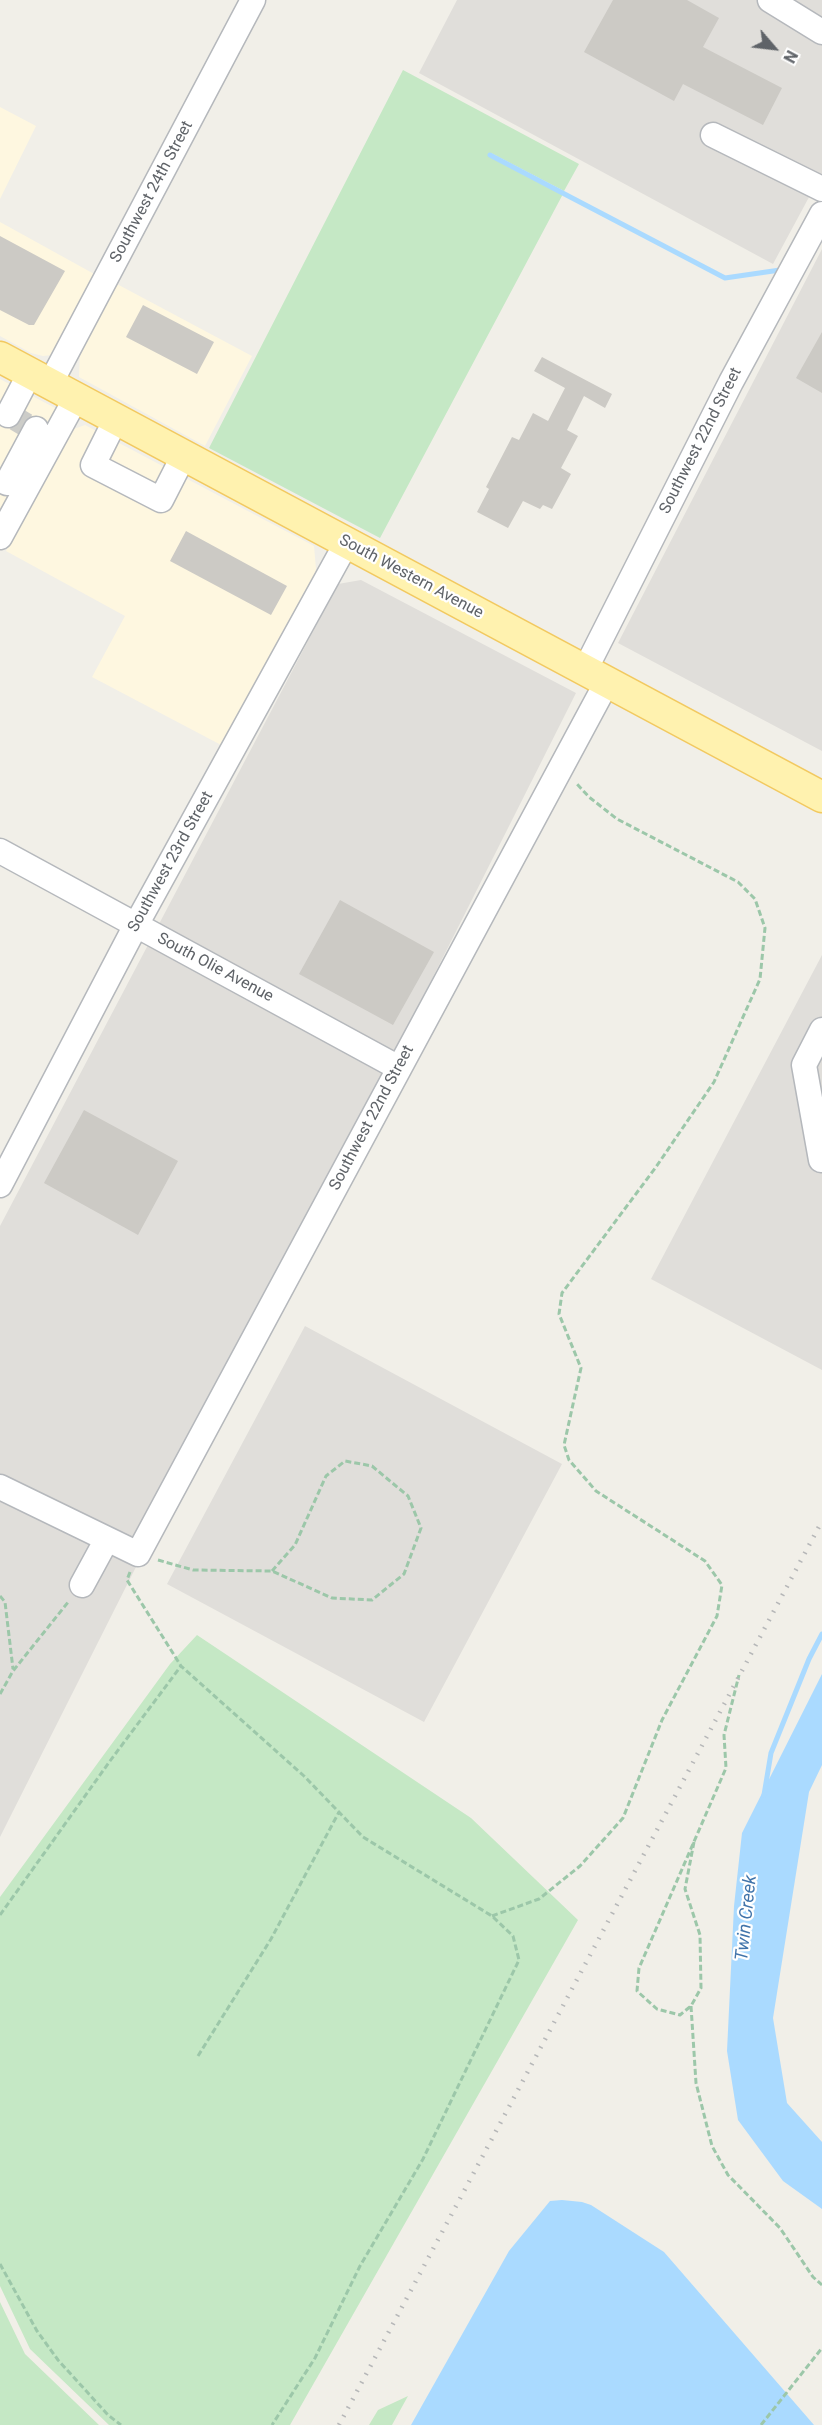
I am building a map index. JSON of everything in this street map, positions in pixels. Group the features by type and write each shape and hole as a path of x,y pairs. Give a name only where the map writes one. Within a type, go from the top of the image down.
{"main road":[{"name":"South Western Avenue","path":"0,357 822,797"}],"street":[{"name":"Southwest 24th Street","path":"0,537 23,423 52,385 253,0"},
{"path":"770,0 822,32"},
{"path":"713,135 822,189"},
{"name":"Southwest 22nd Street","path":"138,1554 561,766 596,676 731,382 822,214"},
{"path":"23,423 52,385"},
{"path":"116,419 93,465 161,500 184,455"},
{"name":"Southwest 23rd Street","path":"0,1185 136,926 347,542"},
{"name":"South Olie Avenue","path":"0,851 399,1068"},
{"path":"821,1160 804,1065 822,1030"},
{"path":"2,1492 138,1554"},
{"path":"82,1585 107,1539"}],"path":[{"path":"492,1916 539,1899 580,1866 623,1818 662,1720 717,1616 722,1586 705,1561 596,1491 569,1460 564,1444 580,1368 559,1314 562,1293 656,1167 714,1082 760,979 765,928 755,899 738,882 617,819 589,797 561,766"},
{"path":"272,1571 295,1545 326,1476 345,1461 372,1466 408,1496 421,1528 404,1574 372,1600 332,1598 272,1571 193,1570 138,1554 127,1580 181,1666 304,1776 363,1838 492,1916 513,1936 519,1960 423,2159 360,2266 315,2358 272,2425"},
{"path":"0,1694 13,1671 82,1585"},
{"path":"0,1596 5,1602 13,1671"},
{"path":"0,1915 181,1666"},
{"path":"694,1842 686,1889 700,1935 701,1988 691,2006 680,2015 657,2009 638,1991 639,1968 726,1768 724,1736 739,1676"},
{"path":"198,2056 271,1939 339,1812"},
{"path":"691,2006 696,2083 712,2146 728,2175 780,2228 813,2277 822,2285"},
{"path":"0,2264 37,2331 58,2360 108,2415 122,2425"},
{"path":"761,2425 822,2348"}],"shaded area":[{"path":"457,0 822,0 822,173 773,264 419,73"},
{"path":"0,107 36,126 0,199"},
{"path":"0,222 96,275 52,355 43,356 31,353 0,336"},
{"path":"822,249 822,751 618,643"},
{"path":"115,283 252,356 205,446 79,377 80,351"},
{"path":"0,379 57,409 0,516"},
{"path":"85,425 314,546 316,569 313,581 223,746 92,677 125,616 6,551 64,439 71,430"},
{"path":"361,580 576,693 0,1837 0,1226 338,584"},
{"path":"822,955 822,1370 651,1279"},
{"path":"305,1326 562,1464 424,1722 167,1584"}],"green space":[{"path":"403,70 579,164 564,191 491,153 489,156 563,194 380,538 209,448"},
{"path":"197,1635 471,1818 578,1920 290,2425 109,2425 30,2349 0,2286 0,1897 170,1664"},
{"path":"0,2302 25,2354 99,2425 0,2425"},
{"path":"408,2396 392,2425 369,2425 378,2410"}],"water":[{"path":"822,1674 822,1765 809,1792 773,2018 787,2103 822,2142 822,2209 783,2181 738,2120 727,2051 734,1906 742,1833"},
{"path":"562,2200 591,2205 664,2252 814,2425 411,2425 509,2251 550,2201"}],"building":[{"path":"613,0 687,0 719,18 703,47 782,88 763,125 683,84 674,101 584,52"},
{"path":"0,236 65,271 34,325 29,325 0,310"},
{"path":"143,305 214,342 197,374 126,337"},
{"path":"822,332 822,393 796,378"},
{"path":"542,357 612,394 605,408 584,396 567,430 578,436 561,468 571,474 552,509 543,505 540,509 523,501 508,528 477,512 489,489 486,487 512,437 519,440 533,413 548,421 565,388 534,371"},
{"path":"186,531 287,586 271,615 170,561"},
{"path":"340,900 434,952 393,1025 299,974"},
{"path":"84,1110 178,1161 138,1235 44,1183"}],"waterway":[{"path":"490,155 725,278 780,270"},
{"name":"Twin Creek","path":"764,1795 771,1753 809,1659 822,1634"}],"tunnel":[{"path":"16,419 26,425"}],"railway":[{"path":"339,2425 822,1521"}]}
